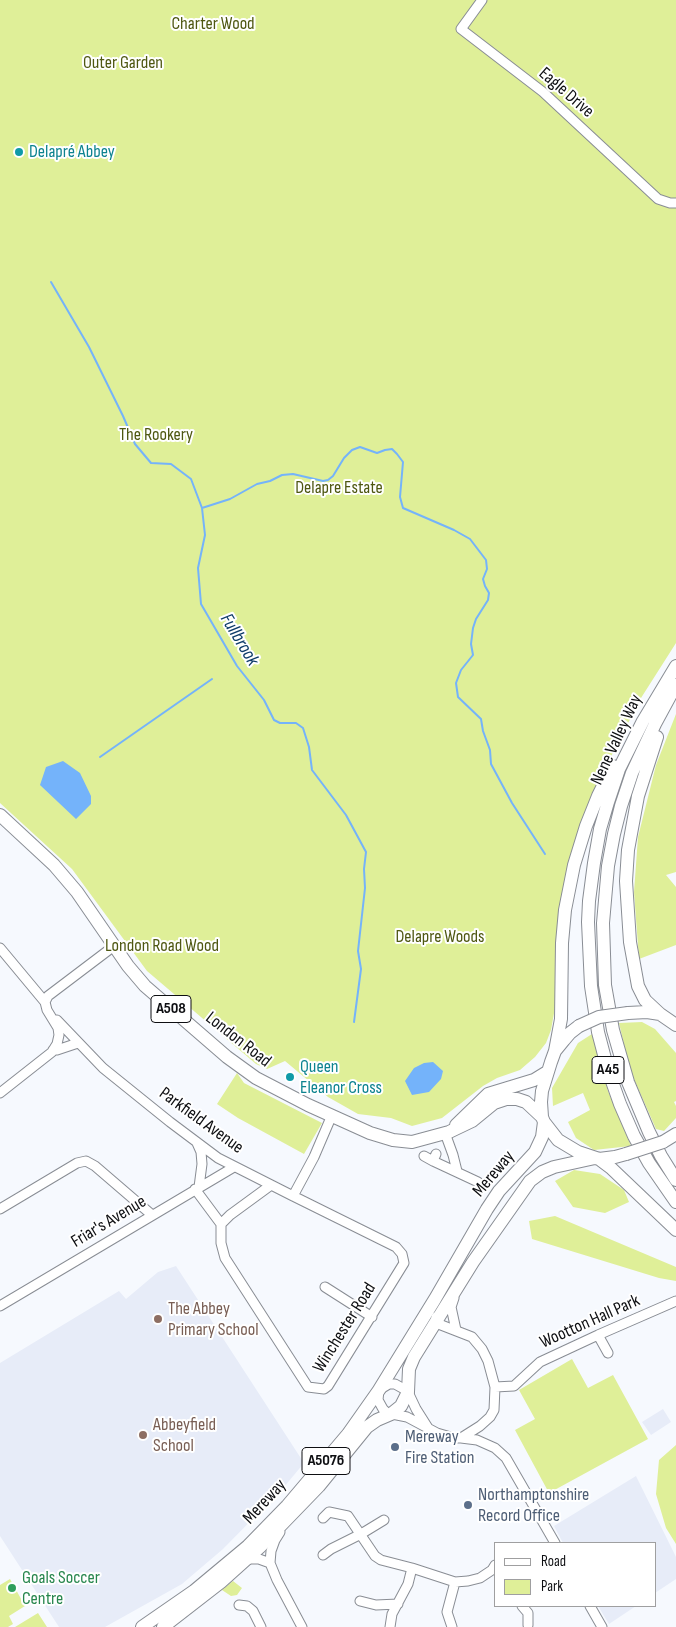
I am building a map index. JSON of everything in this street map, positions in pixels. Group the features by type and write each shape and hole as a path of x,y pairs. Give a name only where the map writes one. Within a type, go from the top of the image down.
{"highway":[{"path":"555,1051 561,1019 562,943 565,910 574,865 586,826 598,796 635,725 676,659"},
{"name":"Nene Valley Way","path":"676,666 643,721 619,769 600,830 589,901 588,922 591,986 598,1032 608,1070 634,1136 649,1163 676,1202"},
{"path":"670,1020 645,1000 638,986 630,942 627,901 628,850 638,796 676,686"},
{"name":"Nene Valley Way","path":"676,686 655,724 632,773 621,806 608,866 603,923 606,985 613,1030 628,1082 649,1132 676,1180"},
{"name":"London Road","path":"0,815 54,865 76,892 128,966 145,986 227,1056 256,1078 285,1094 370,1133 393,1140 412,1142 447,1133 472,1121 494,1103 506,1098 526,1102 543,1119"},
{"path":"555,1051 570,1032 599,1017 647,1012 670,1020"},
{"name":"Mereway","path":"142,1627 194,1591 248,1546 287,1506 348,1434 435,1299 486,1209 536,1152 542,1137 543,1119 541,1102 547,1072 555,1051"},
{"name":"London Road","path":"447,1133 488,1094 534,1080 547,1072"},
{"name":"A508","path":"543,1119 558,1140 567,1147 597,1159"},
{"name":"Mereway","path":"163,1627 199,1600 247,1559 319,1486 368,1427 401,1406 408,1392 411,1364 421,1345 501,1220 530,1181 542,1172 554,1167 626,1154 663,1142 676,1134"},
{"path":"597,1159 611,1168 676,1230"}],"street":[{"name":"Eagle Drive","path":"482,0 461,29 543,92 658,199 676,203"},
{"path":"45,1002 48,996 114,946"},
{"name":"Parkfield Avenue","path":"0,948 45,1002 51,1016 103,1068 218,1158 294,1196"},
{"path":"0,1093 53,1050 57,1044 58,1028 51,1016"},
{"path":"53,1050 78,1043"},
{"path":"294,1196 314,1157 332,1115"},
{"path":"447,1133 456,1171"},
{"path":"197,1142 201,1152 202,1164 197,1188 221,1224 230,1215 271,1185"},
{"path":"424,1156 435,1157 456,1171 478,1182"},
{"path":"0,1209 77,1162 86,1162 95,1166 152,1215"},
{"name":"Friar's Avenue","path":"0,1306 234,1167"},
{"name":"Winchester Road","path":"221,1224 221,1243 225,1258 308,1387 324,1389 328,1386 404,1263 402,1254 396,1247 294,1196"},
{"path":"456,1330 451,1307 458,1286"},
{"path":"325,1287 372,1316"},
{"path":"435,1299 436,1322 472,1337 482,1348 488,1361 495,1387 494,1410 490,1417 461,1438"},
{"name":"Wootton Hall Park","path":"495,1387 514,1386 540,1362 676,1301"},
{"path":"598,1335 608,1353"},
{"path":"428,1428 408,1392 395,1384 384,1386 378,1390 380,1405 391,1414 407,1417 437,1433 454,1438 478,1440 495,1448 506,1458 554,1542"},
{"path":"298,1507 275,1540 271,1551 270,1563 302,1627"},
{"path":"322,1518 329,1512 348,1516 375,1556 381,1560 455,1582 480,1578 493,1571"},
{"path":"323,1556 330,1549 384,1520"},
{"path":"247,1559 259,1559 270,1563"},
{"path":"390,1627 392,1614 408,1584 412,1568"},
{"path":"452,1627 447,1612 455,1582"},
{"path":"360,1600 376,1605 398,1604"},
{"path":"239,1605 247,1606 253,1611 261,1627"},
{"path":"523,1607 528,1613 528,1625"},
{"path":"591,1607 602,1627"}],"shaded area":[{"name":"Abbeyfield School","path":"176,1266 304,1463 284,1487 223,1549 182,1584 105,1627 59,1627 0,1536 0,1363 119,1291 126,1299 158,1272"},
{"path":"663,1409 671,1422 651,1435 642,1422"},
{"path":"636,1476 676,1557 676,1579 656,1592 656,1542 562,1542 554,1526"},
{"path":"599,1607 634,1607 609,1624"}],"green space":[{"name":"Delapre Estate","path":"0,0 676,0 676,643 641,698 602,774 579,832 556,1002 551,1030 546,1043 535,1057 520,1070 497,1078 483,1086 442,1118 412,1126 391,1118 358,1114 328,1097 285,1061 267,1069 256,1064 147,971 72,869 0,803"},
{"path":"676,714 676,872 666,875 676,887 676,945 639,959 634,892 638,837 656,765"},
{"path":"642,1022 655,1029 676,1053 676,1101 674,1102 676,1118 664,1131 656,1129 630,1070 619,1023"},
{"path":"592,1034 608,1091 631,1146 594,1150 576,1138 568,1122 590,1110 583,1093 553,1106 552,1088 578,1043"},
{"path":"237,1073 244,1083 322,1123 304,1154 238,1118 217,1104"},
{"path":"574,1170 600,1174 624,1190 629,1202 605,1213 573,1207 555,1181"},
{"path":"555,1216 676,1267 676,1281 659,1278 532,1239 529,1221"},
{"path":"572,1359 588,1388 613,1375 648,1439 549,1493 515,1430 535,1419 519,1390"},
{"path":"676,1445 676,1544 666,1528 656,1494 659,1460"},
{"path":"10,1579 25,1606 9,1616 13,1624 8,1627 0,1627 0,1585"},
{"path":"233,1581 242,1588 237,1595 231,1596 222,1590"},
{"path":"38,1613 47,1627 15,1627"}],"water":[{"path":"63,761 80,773 91,796 91,804 76,819 40,785 46,767"},
{"path":"433,1062 443,1071 441,1079 429,1092 412,1095 405,1081 414,1068 424,1063"}],"waterway":[{"name":"Fullbrook","path":"51,282 89,347 135,444 151,463 171,464 191,479 202,508 205,535 198,568 201,604 237,666 264,700 274,720 280,723 296,723 303,728 309,747 312,770 346,815 366,852 364,869 365,888 358,951 361,969 354,1022"},
{"path":"202,508 230,499 257,484 270,481 282,475 293,474 323,481 328,480 333,476 344,458 352,450 360,447 377,453 392,449 397,454 403,462 400,497 403,508 470,539 486,560 487,569 483,579 489,593 488,600 476,619 473,628 471,644 473,655 461,670 456,683 458,697 481,719 490,750 491,764 512,803 545,854"},
{"path":"100,757 212,679"}],"place":[{"name":"Delapré Abbey","path":"19,152"},
{"name":"Queen Eleanor Cross","path":"290,1077"},
{"name":"The Abbey Primary School","path":"158,1319"},
{"name":"Abbeyfield School","path":"143,1435"},
{"name":"Mereway Fire Station","path":"395,1447"},
{"name":"Northamptonshire Record Office","path":"468,1505"},
{"name":"Goals Soccer Centre","path":"12,1588"}],"park label":[{"name":"Charter Wood","path":"213,24"},
{"name":"Outer Garden","path":"123,63"},
{"name":"The Rookery","path":"156,435"},
{"name":"Delapre Woods","path":"440,937"},
{"name":"London Road Wood","path":"162,946"}]}
